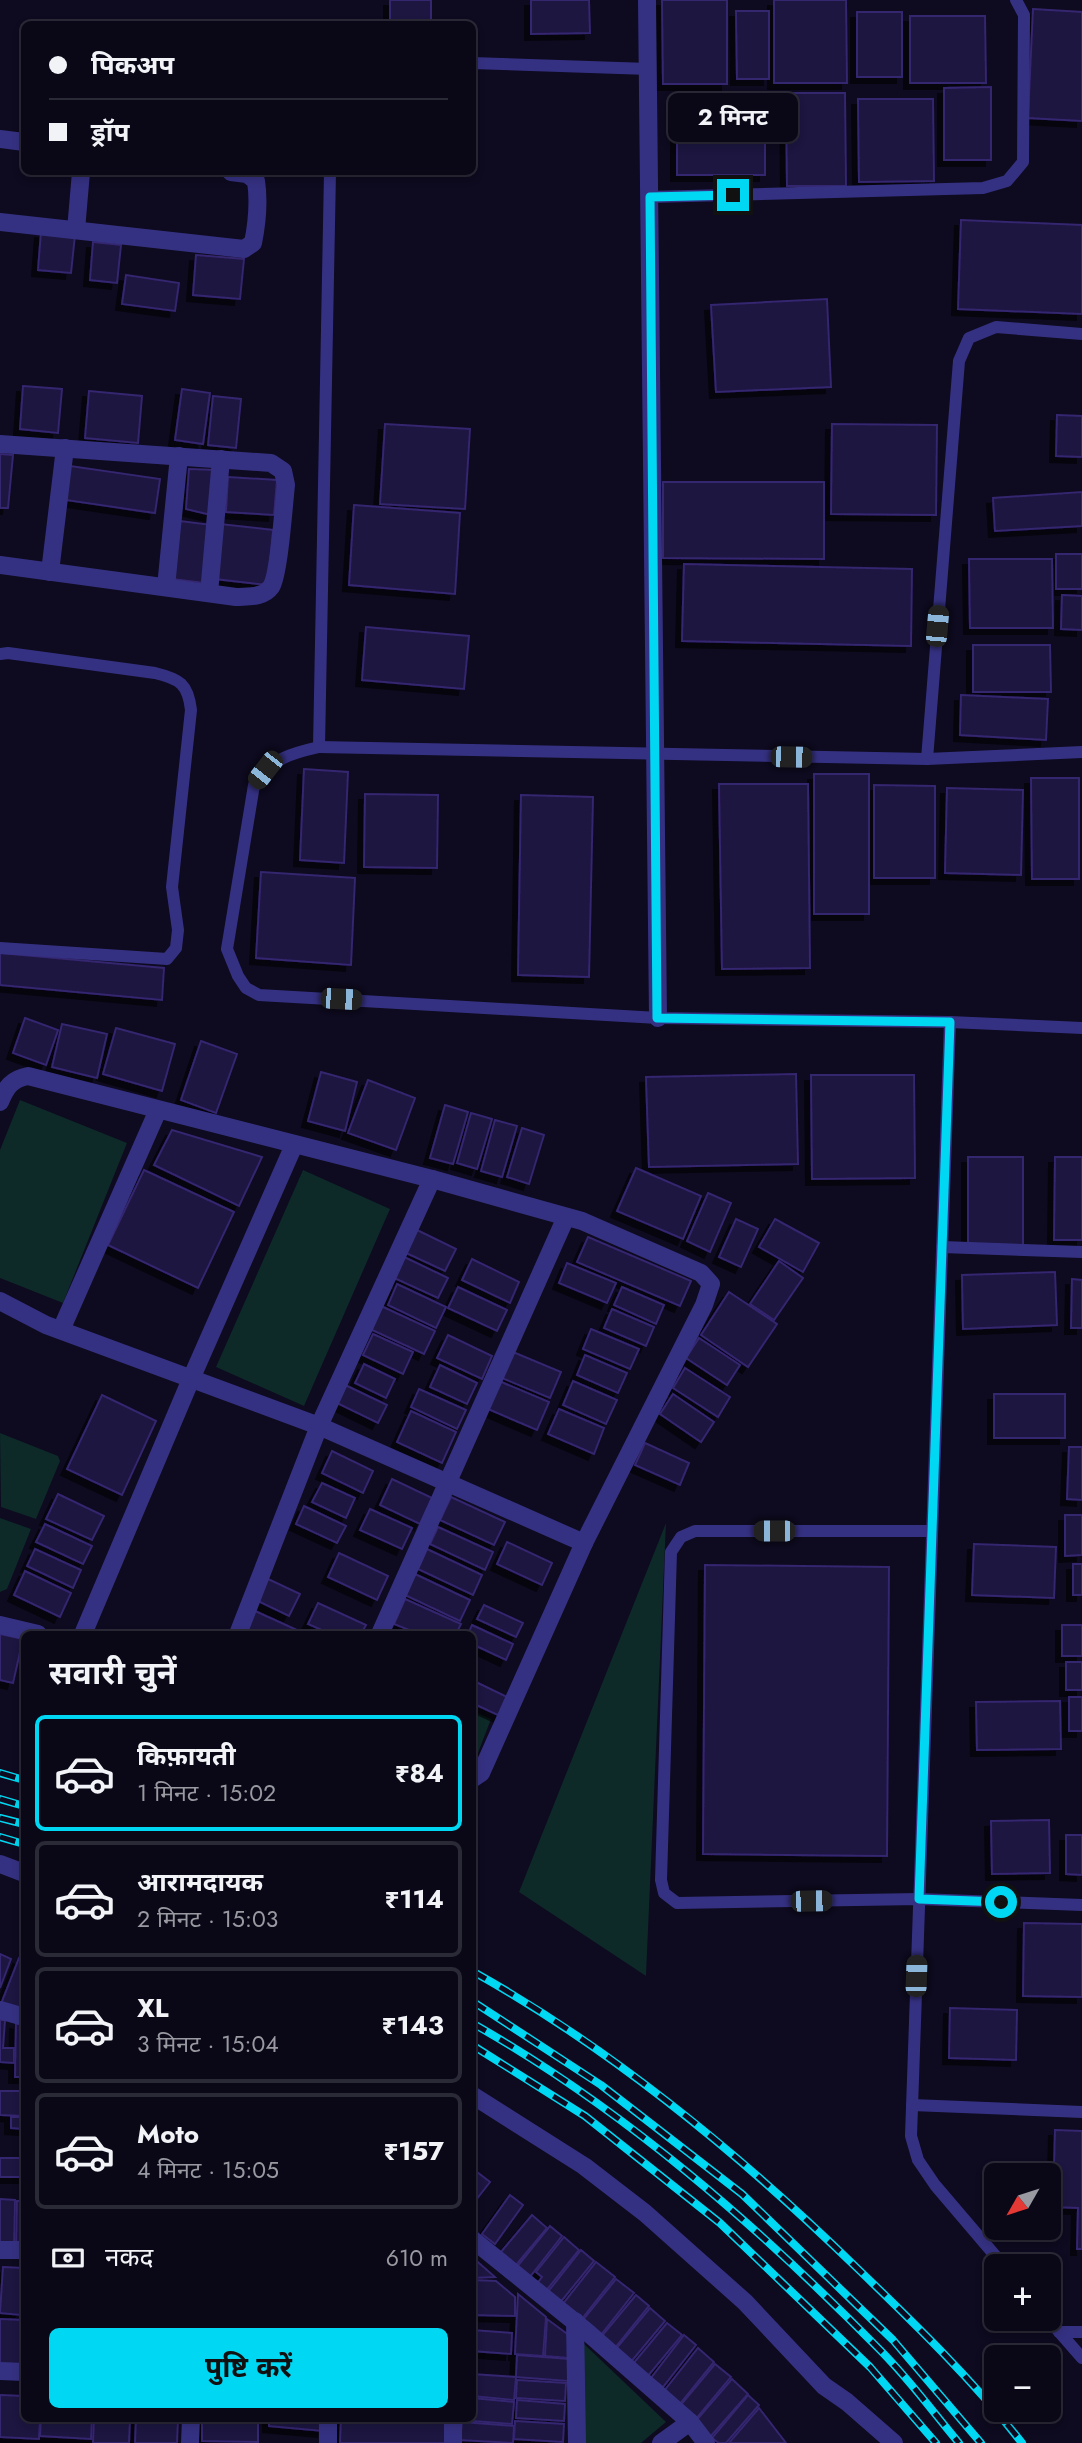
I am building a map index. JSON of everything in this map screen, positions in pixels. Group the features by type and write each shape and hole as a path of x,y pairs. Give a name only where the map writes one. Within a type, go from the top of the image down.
{"street":[{"path":"647,0 657,1018"},
{"path":"0,139 21,142"},
{"path":"76,230 80,175"},
{"path":"0,222 244,249 253,243 256,231 258,195 256,181 248,175"},
{"path":"0,444 271,463 283,471 286,485 276,572 271,587 260,595 236,597 0,565"},
{"path":"50,572 65,448"},
{"path":"166,587 179,456"},
{"path":"209,593 221,459"},
{"path":"0,1102 15,1079 28,1076 432,1179 566,1217 701,1273 711,1284 704,1305 584,1543 481,1773 476,1776"},
{"path":"61,1331 158,1110"},
{"path":"84,1631 294,1145"},
{"path":"239,1631 319,1426 432,1179"},
{"path":"381,1631 566,1217"},
{"path":"0,1301 61,1331 319,1426 584,1543"},
{"path":"0,1625 25,1631"},
{"path":"0,1864 21,1872"},
{"path":"0,2010 21,2016"},
{"path":"476,2098 584,2166 645,2213 745,2302 824,2386 847,2402 894,2443"},
{"path":"476,2242 575,2321 690,2422 706,2443"},
{"path":"0,2250 21,2250"},
{"path":"575,2321 577,2443"},
{"path":"0,2371 21,2372"},
{"path":"190,2443 191,2422"},
{"path":"328,2422 328,2443"},
{"path":"453,2422 453,2443"},
{"path":"661,2443 690,2422"}],"lane":[{"path":"650,197 983,188 1007,180 1023,162 1024,15 1016,0"},
{"path":"476,63 649,69"},
{"path":"319,747 330,175"},
{"path":"927,759 959,361 970,338 996,327 1082,334"},
{"path":"0,654 171,677 182,683 189,695 191,710 172,887 178,930 176,948 167,958 0,948"},
{"path":"1082,752 927,759 319,747 286,754 265,770 254,785 227,949 246,988 259,995 657,1018 950,1022 1082,1028"},
{"path":"950,1022 911,2136 918,2160 935,2185 994,2254"},
{"path":"942,1247 1082,1252"},
{"path":"932,1531 695,1531 681,1537 671,1552 661,1880 664,1893 677,1903 919,1899 1082,1905"},
{"path":"912,2105 1082,2112"},
{"path":"1059,2332 1082,2332"},
{"path":"1059,2332 1082,2358"}],"green space":[{"path":"20,1100 127,1143 63,1303 0,1278 0,1150"},
{"path":"303,1170 390,1209 304,1406 216,1367"},
{"path":"0,1433 58,1456 60,1461 36,1519 1,1507"},
{"path":"0,1518 31,1529 7,1589 0,1592"},
{"path":"666,1523 646,1976 519,1892"},
{"path":"476,1712 491,1719 476,1758"},
{"path":"583,2343 666,2422 641,2443 582,2443"}],"building":[{"path":"390,0 431,0 431,21 390,21"},
{"path":"531,0 589,0 590,33 531,34"},
{"path":"662,0 727,0 727,84 663,84"},
{"path":"774,0 846,0 847,83 774,83"},
{"path":"1033,9 1082,12 1082,121 1028,118"},
{"path":"736,11 769,11 769,79 737,79"},
{"path":"857,12 902,12 902,77 857,77"},
{"path":"910,16 985,16 986,83 910,83"},
{"path":"991,87 991,160 944,160 944,88"},
{"path":"677,93 765,93 765,175 677,175"},
{"path":"786,93 845,93 846,186 787,186"},
{"path":"858,99 933,99 934,181 859,182"},
{"path":"961,220 1082,225 1082,314 958,309"},
{"path":"41,232 75,235 71,273 38,270"},
{"path":"93,242 121,245 117,283 90,280"},
{"path":"196,255 244,259 240,299 193,295"},
{"path":"126,275 179,283 175,311 122,304"},
{"path":"827,299 831,387 716,392 711,305"},
{"path":"23,386 62,389 58,433 20,429"},
{"path":"182,389 210,393 203,444 175,440"},
{"path":"89,391 142,396 138,443 85,438"},
{"path":"213,396 241,399 236,448 208,445"},
{"path":"1057,415 1082,416 1082,457 1056,456"},
{"path":"385,424 470,429 465,509 380,504"},
{"path":"832,424 937,425 936,515 831,514"},
{"path":"0,454 13,455 8,508 0,508"},
{"path":"70,466 160,479 155,513 66,500"},
{"path":"189,469 216,470 211,515 186,509"},
{"path":"228,477 277,480 274,515 226,512"},
{"path":"663,482 824,482 824,559 663,558"},
{"path":"1082,492 1082,526 995,531 993,498"},
{"path":"354,505 460,513 455,594 349,585"},
{"path":"180,521 212,525 205,583 172,579"},
{"path":"220,524 273,530 268,585 215,579"},
{"path":"1056,554 1082,554 1082,589 1056,589"},
{"path":"969,559 1052,559 1053,628 970,628"},
{"path":"684,564 912,569 911,646 682,641"},
{"path":"1062,595 1082,596 1082,630 1061,629"},
{"path":"366,627 469,636 464,689 362,680"},
{"path":"973,645 1050,645 1051,692 973,692"},
{"path":"961,695 1048,699 1046,740 960,735"},
{"path":"304,769 348,772 344,863 300,860"},
{"path":"814,774 869,774 869,914 814,914"},
{"path":"1031,778 1079,778 1079,879 1032,879"},
{"path":"719,784 808,784 810,968 722,969"},
{"path":"874,785 935,786 935,878 874,878"},
{"path":"947,788 1023,790 1021,875 945,873"},
{"path":"365,794 438,795 437,868 364,867"},
{"path":"521,795 593,797 589,977 518,975"},
{"path":"261,872 355,878 351,965 256,958"},
{"path":"0,953 164,968 162,1000 0,985"},
{"path":"25,1018 58,1030 46,1065 13,1053"},
{"path":"62,1024 107,1034 97,1078 52,1067"},
{"path":"116,1028 175,1044 162,1091 103,1074"},
{"path":"201,1041 237,1054 216,1113 181,1100"},
{"path":"321,1072 357,1082 345,1131 308,1121"},
{"path":"796,1074 798,1164 649,1167 646,1077"},
{"path":"811,1075 914,1075 915,1178 812,1179"},
{"path":"368,1080 415,1098 396,1150 348,1133"},
{"path":"445,1105 468,1112 453,1164 430,1158"},
{"path":"471,1113 492,1119 477,1169 457,1163"},
{"path":"495,1120 517,1126 502,1177 481,1171"},
{"path":"522,1128 544,1135 529,1184 507,1177"},
{"path":"172,1130 262,1157 239,1206 154,1165"},
{"path":"968,1157 1023,1157 1023,1246 968,1245"},
{"path":"1055,1157 1082,1157 1082,1240 1054,1240"},
{"path":"636,1168 701,1196 683,1239 617,1211"},
{"path":"144,1170 234,1212 198,1288 108,1245"},
{"path":"708,1193 731,1203 710,1252 687,1241"},
{"path":"736,1219 758,1229 741,1267 719,1257"},
{"path":"775,1219 819,1243 803,1272 759,1247"},
{"path":"415,1229 456,1249 445,1271 404,1252"},
{"path":"588,1237 691,1281 680,1306 577,1262"},
{"path":"402,1256 448,1278 438,1298 392,1277"},
{"path":"472,1259 519,1282 510,1303 462,1280"},
{"path":"779,1261 803,1278 774,1320 750,1304"},
{"path":"567,1263 616,1283 607,1303 559,1283"},
{"path":"1055,1272 1057,1325 963,1329 962,1275"},
{"path":"1072,1279 1082,1280 1082,1328 1071,1328"},
{"path":"397,1284 446,1307 436,1328 388,1305"},
{"path":"458,1287 507,1310 497,1331 448,1308"},
{"path":"622,1287 664,1305 656,1324 614,1305"},
{"path":"729,1292 777,1324 748,1367 701,1335"},
{"path":"381,1306 435,1331 424,1354 370,1329"},
{"path":"612,1309 654,1327 646,1346 604,1328"},
{"path":"591,1329 639,1349 630,1369 583,1349"},
{"path":"373,1334 413,1352 403,1374 363,1355"},
{"path":"448,1335 492,1356 482,1379 437,1358"},
{"path":"699,1338 740,1365 727,1385 686,1358"},
{"path":"513,1352 561,1372 550,1398 502,1378"},
{"path":"585,1355 627,1373 618,1393 577,1375"},
{"path":"364,1364 395,1379 386,1398 355,1383"},
{"path":"440,1365 477,1383 467,1404 430,1387"},
{"path":"685,1368 730,1397 718,1417 673,1388"},
{"path":"499,1381 549,1402 537,1430 488,1409"},
{"path":"573,1381 617,1400 606,1424 563,1405"},
{"path":"343,1384 387,1405 378,1423 335,1402"},
{"path":"419,1389 466,1410 457,1429 411,1407"},
{"path":"673,1394 714,1422 701,1442 660,1414"},
{"path":"994,1394 1065,1394 1065,1438 994,1438"},
{"path":"102,1395 156,1421 122,1495 67,1469"},
{"path":"559,1409 604,1428 594,1454 548,1434"},
{"path":"411,1411 456,1432 442,1463 397,1442"},
{"path":"645,1443 689,1463 680,1485 635,1465"},
{"path":"1069,1447 1082,1447 1082,1500 1067,1499"},
{"path":"332,1451 373,1471 363,1493 322,1473"},
{"path":"392,1479 432,1498 420,1524 380,1505"},
{"path":"322,1483 355,1498 346,1518 312,1502"},
{"path":"58,1494 104,1516 92,1540 46,1519"},
{"path":"451,1497 505,1522 494,1545 440,1520"},
{"path":"304,1506 346,1526 337,1543 296,1524"},
{"path":"370,1509 412,1528 402,1549 360,1530"},
{"path":"1065,1515 1082,1515 1082,1555 1065,1556"},
{"path":"45,1524 92,1546 83,1564 36,1542"},
{"path":"438,1527 493,1552 485,1570 430,1544"},
{"path":"507,1542 552,1563 542,1585 497,1564"},
{"path":"974,1544 1056,1547 1054,1598 972,1595"},
{"path":"35,1549 81,1570 73,1588 27,1566"},
{"path":"427,1549 482,1575 473,1595 418,1569"},
{"path":"339,1553 388,1576 377,1600 328,1577"},
{"path":"1073,1564 1082,1564 1082,1595 1073,1595"},
{"path":"705,1565 889,1567 887,1856 703,1854"},
{"path":"25,1571 71,1593 60,1617 14,1595"},
{"path":"415,1574 470,1600 460,1621 405,1595"},
{"path":"268,1579 300,1594 289,1616 258,1601"},
{"path":"405,1599 461,1624 458,1631 412,1631 394,1624"},
{"path":"318,1603 366,1625 363,1631 324,1631 308,1624"},
{"path":"484,1605 523,1623 516,1637 477,1619"},
{"path":"255,1611 297,1630 250,1631 247,1630"},
{"path":"472,1625 513,1644 506,1660 476,1646 476,1631 469,1631"},
{"path":"1062,1625 1082,1625 1082,1656 1062,1656"},
{"path":"0,1634 21,1639 13,1683 0,1680"},
{"path":"1066,1662 1082,1662 1082,1690 1066,1690"},
{"path":"476,1682 509,1698 500,1716 476,1705"},
{"path":"1069,1697 1082,1697 1082,1731 1069,1731"},
{"path":"1060,1701 1061,1749 977,1750 976,1702"},
{"path":"1049,1820 1050,1873 992,1874 991,1821"},
{"path":"1066,1835 1082,1835 1082,1875 1066,1874"},
{"path":"1024,1923 1082,1924 1082,1997 1023,1996"},
{"path":"0,1954 11,1959 0,1988"},
{"path":"19,1958 21,1959 20,2011 1,2004"},
{"path":"950,2008 1017,2010 1016,2060 949,2058"},
{"path":"0,2020 5,2020 3,2048 14,2048 14,2063 0,2062"},
{"path":"16,2023 21,2024 21,2077 15,2077"},
{"path":"0,2091 21,2091 21,2116 0,2115"},
{"path":"11,2117 21,2117 21,2129 11,2128"},
{"path":"1055,2130 1082,2131 1082,2249 1077,2249 1078,2208 1061,2207 1061,2163 1054,2163"},
{"path":"0,2158 21,2158 21,2177 0,2177"},
{"path":"476,2173 490,2182 476,2200"},
{"path":"510,2195 523,2205 495,2244 482,2234"},
{"path":"0,2199 15,2200 14,2246 0,2245"},
{"path":"17,2201 21,2201 21,2247 16,2247"},
{"path":"532,2215 547,2228 516,2265 501,2252"},
{"path":"550,2226 562,2236 529,2278 516,2268"},
{"path":"564,2237 579,2250 545,2292 536,2285 542,2277 536,2272"},
{"path":"581,2250 594,2261 559,2304 547,2293"},
{"path":"476,2260 495,2277 476,2278"},
{"path":"596,2262 615,2277 581,2320 562,2305"},
{"path":"3,2267 21,2268 21,2315 0,2313"},
{"path":"616,2279 634,2293 600,2336 582,2321"},
{"path":"476,2280 496,2281 515,2297 515,2316 476,2315"},
{"path":"518,2294 546,2317 543,2356 515,2354"},
{"path":"636,2295 649,2306 615,2348 601,2337"},
{"path":"650,2308 665,2321 630,2363 615,2350"},
{"path":"0,2319 21,2320 21,2367 0,2366"},
{"path":"547,2319 570,2336 569,2358 545,2356"},
{"path":"667,2323 682,2335 647,2377 632,2365"},
{"path":"476,2330 512,2333 511,2354 476,2351"},
{"path":"684,2335 696,2345 663,2387 651,2378"},
{"path":"698,2348 714,2362 680,2404 664,2391"},
{"path":"517,2355 569,2359 568,2381 516,2377"},
{"path":"715,2364 731,2377 695,2420 679,2407"},
{"path":"476,2374 516,2377 514,2400 476,2396"},
{"path":"732,2379 748,2394 710,2437 694,2423"},
{"path":"517,2380 566,2383 565,2401 516,2398"},
{"path":"0,2395 21,2396 21,2422 40,2422 39,2439 0,2437"},
{"path":"748,2395 759,2405 726,2443 719,2443 712,2438"},
{"path":"476,2398 514,2402 512,2424 476,2421"},
{"path":"517,2400 565,2404 564,2421 516,2418"},
{"path":"759,2408 786,2443 729,2443"},
{"path":"515,2421 564,2424 563,2442 514,2439"},
{"path":"41,2422 92,2422 91,2439 40,2436"},
{"path":"94,2422 130,2422 129,2443 93,2443"},
{"path":"136,2422 178,2422 177,2443 135,2443"},
{"path":"202,2422 258,2422 258,2442 202,2441"},
{"path":"269,2422 324,2422 323,2431 269,2426"},
{"path":"341,2422 449,2422 448,2443 340,2443"},
{"path":"462,2422 514,2426 513,2443 460,2440"}],"railway":[{"path":"0,1773 21,1779"},
{"path":"0,1799 21,1805"},
{"path":"0,1818 21,1823"},
{"path":"0,1837 21,1843"},
{"path":"476,1973 525,2002 626,2070 675,2107 769,2186 901,2311 964,2375 1022,2443"},
{"path":"476,2004 601,2085 742,2194 893,2340 981,2443"},
{"path":"476,2025 583,2093 636,2132 738,2215 880,2350 959,2443"},
{"path":"476,2048 585,2116 720,2223 870,2367 936,2443"}],"route":[{"path":"733,195 650,197 657,1018 950,1022 919,1899 1001,1902"}]}
